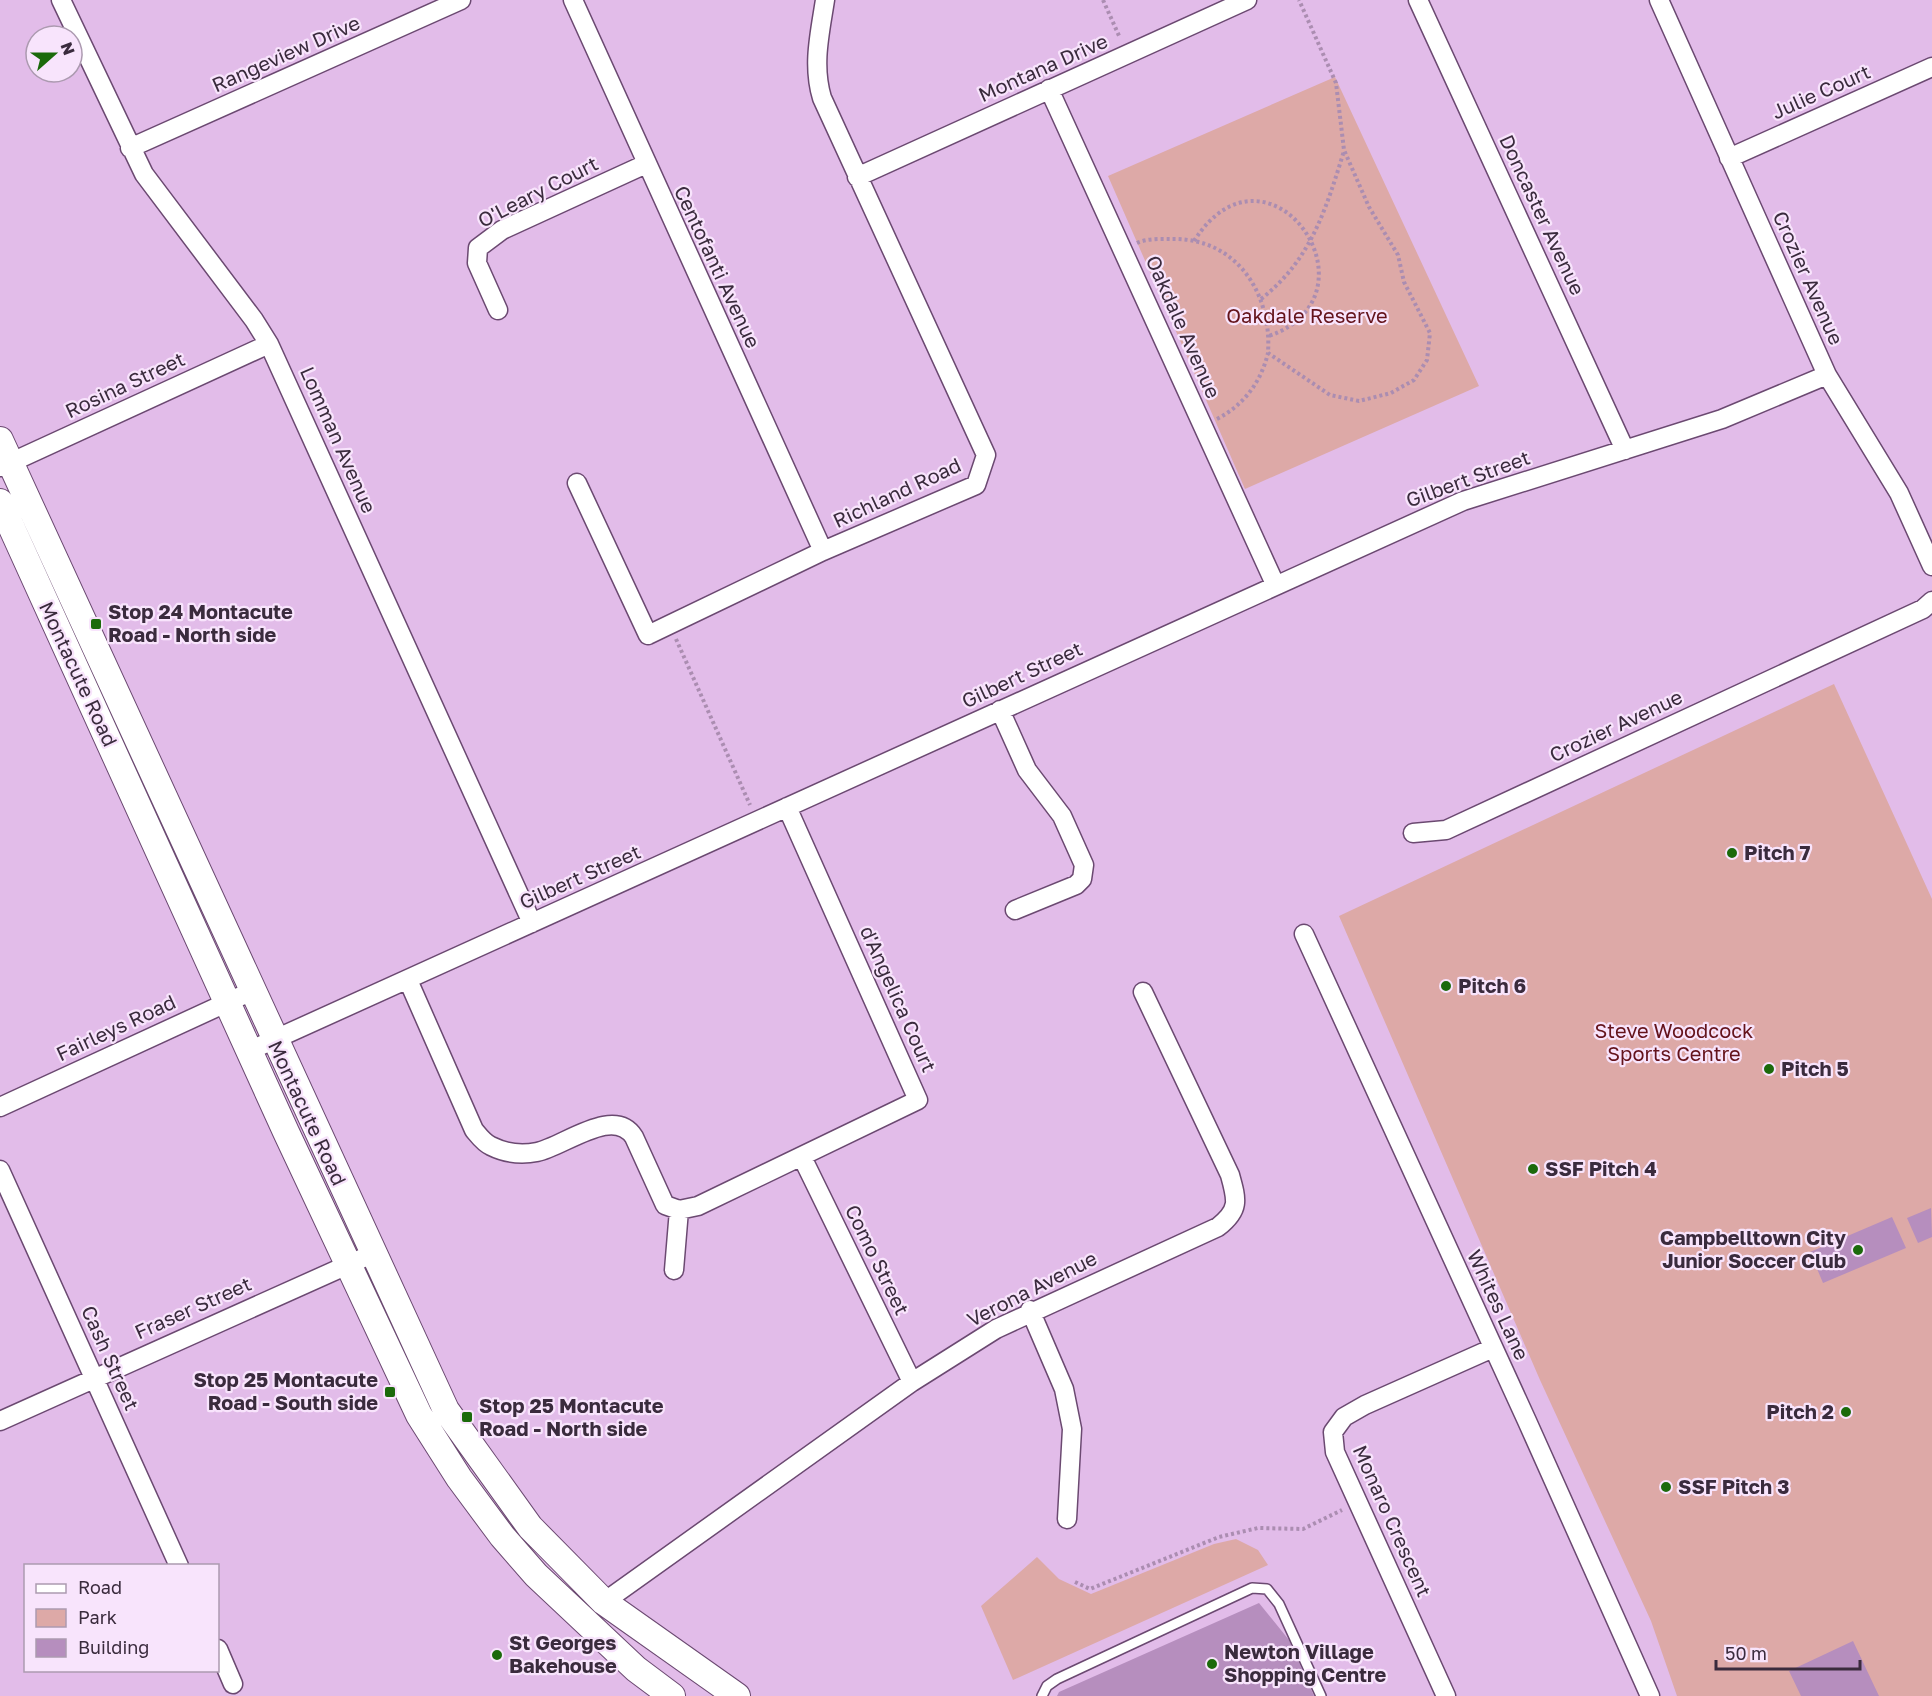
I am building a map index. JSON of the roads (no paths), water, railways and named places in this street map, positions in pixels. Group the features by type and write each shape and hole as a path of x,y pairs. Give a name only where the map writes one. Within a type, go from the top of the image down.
{"main road":[{"name":"Montacute Road","path":"3,457 446,1410 530,1527 604,1602 710,1689 737,1696"},
{"name":"Montacute Road","path":"0,502 249,1051 419,1415 483,1512 536,1575 636,1669 672,1696"}],"street":[{"name":"Lomman Avenue","path":"61,0 144,174 254,320 269,344 532,923"},
{"name":"Rangeview Drive","path":"130,148 460,0"},
{"name":"Centofanti Avenue","path":"573,0 824,551"},
{"name":"Richland Road","path":"577,483 648,635 824,551 976,485 986,455 857,177 817,81 817,57 825,0"},
{"name":"Montana Drive","path":"857,177 1247,0"},
{"name":"Doncaster Avenue","path":"1418,0 1625,450"},
{"name":"Crozier Avenue","path":"1659,0 1827,375 1899,492 1932,566"},
{"name":"Julie Court","path":"1729,158 1932,67"},
{"name":"Oakdale Avenue","path":"1049,89 1275,584"},
{"name":"O'Leary Court","path":"498,310 477,263 478,248 483,243 502,230 646,164"},
{"name":"Rosina Street","path":"3,457 269,344"},
{"name":"Gilbert Street","path":"249,1051 1275,584 1463,501 1722,419 1827,375"},
{"name":"Crozier Avenue","path":"1413,833 1446,830 1923,609 1932,601"},
{"path":"1000,710 1028,770 1062,816 1084,866 1082,879 1076,885 1015,910"},
{"name":"d'Angelica Court","path":"672,1207 698,1206 918,1100 787,807"},
{"name":"Whites Lane","path":"1304,934 1650,1696"},
{"path":"408,980 474,1130 488,1145 517,1154 538,1152 604,1125 630,1130 672,1207 674,1270"},
{"name":"Fairleys Road","path":"0,1107 252,992"},
{"name":"Verona Avenue","path":"604,1602 912,1382 996,1329 1030,1311 1218,1227 1230,1218 1236,1206 1230,1175 1143,992"},
{"name":"Como Street","path":"802,1157 912,1382"},
{"name":"Cash Street","path":"0,1170 178,1564"},
{"name":"Fraser Street","path":"0,1421 372,1254"},
{"path":"1030,1311 1064,1389 1072,1429 1067,1519"},
{"name":"Monaro Crescent","path":"1446,1696 1335,1452 1333,1432 1344,1418 1365,1405 1493,1348"},
{"path":"219,1651 233,1683"}],"lane":[{"path":"1042,1696 1047,1686 1058,1679 1252,1588 1267,1589 1280,1604 1321,1696"}],"place":[{"name":"Stop 24 Montacute Road - North side","path":"96,624"},
{"name":"Pitch 7","path":"1732,853"},
{"name":"Pitch 6","path":"1446,986"},
{"name":"Pitch 5","path":"1769,1069"},
{"name":"SSF Pitch 4","path":"1533,1169"},
{"name":"Campbelltown City Junior Soccer Club","path":"1858,1250"},
{"name":"Stop 25 Montacute Road - South side","path":"390,1392"},
{"name":"Pitch 2","path":"1846,1412"},
{"name":"Stop 25 Montacute Road - North side","path":"467,1417"},
{"name":"SSF Pitch 3","path":"1666,1487"},
{"name":"St Georges Bakehouse","path":"497,1655"},
{"name":"Newton Village Shopping Centre","path":"1212,1664"}],"park label":[{"name":"Oakdale Reserve","path":"1307,316"},
{"name":"Steve Woodcock Sports Centre","path":"1674,1042"}]}
